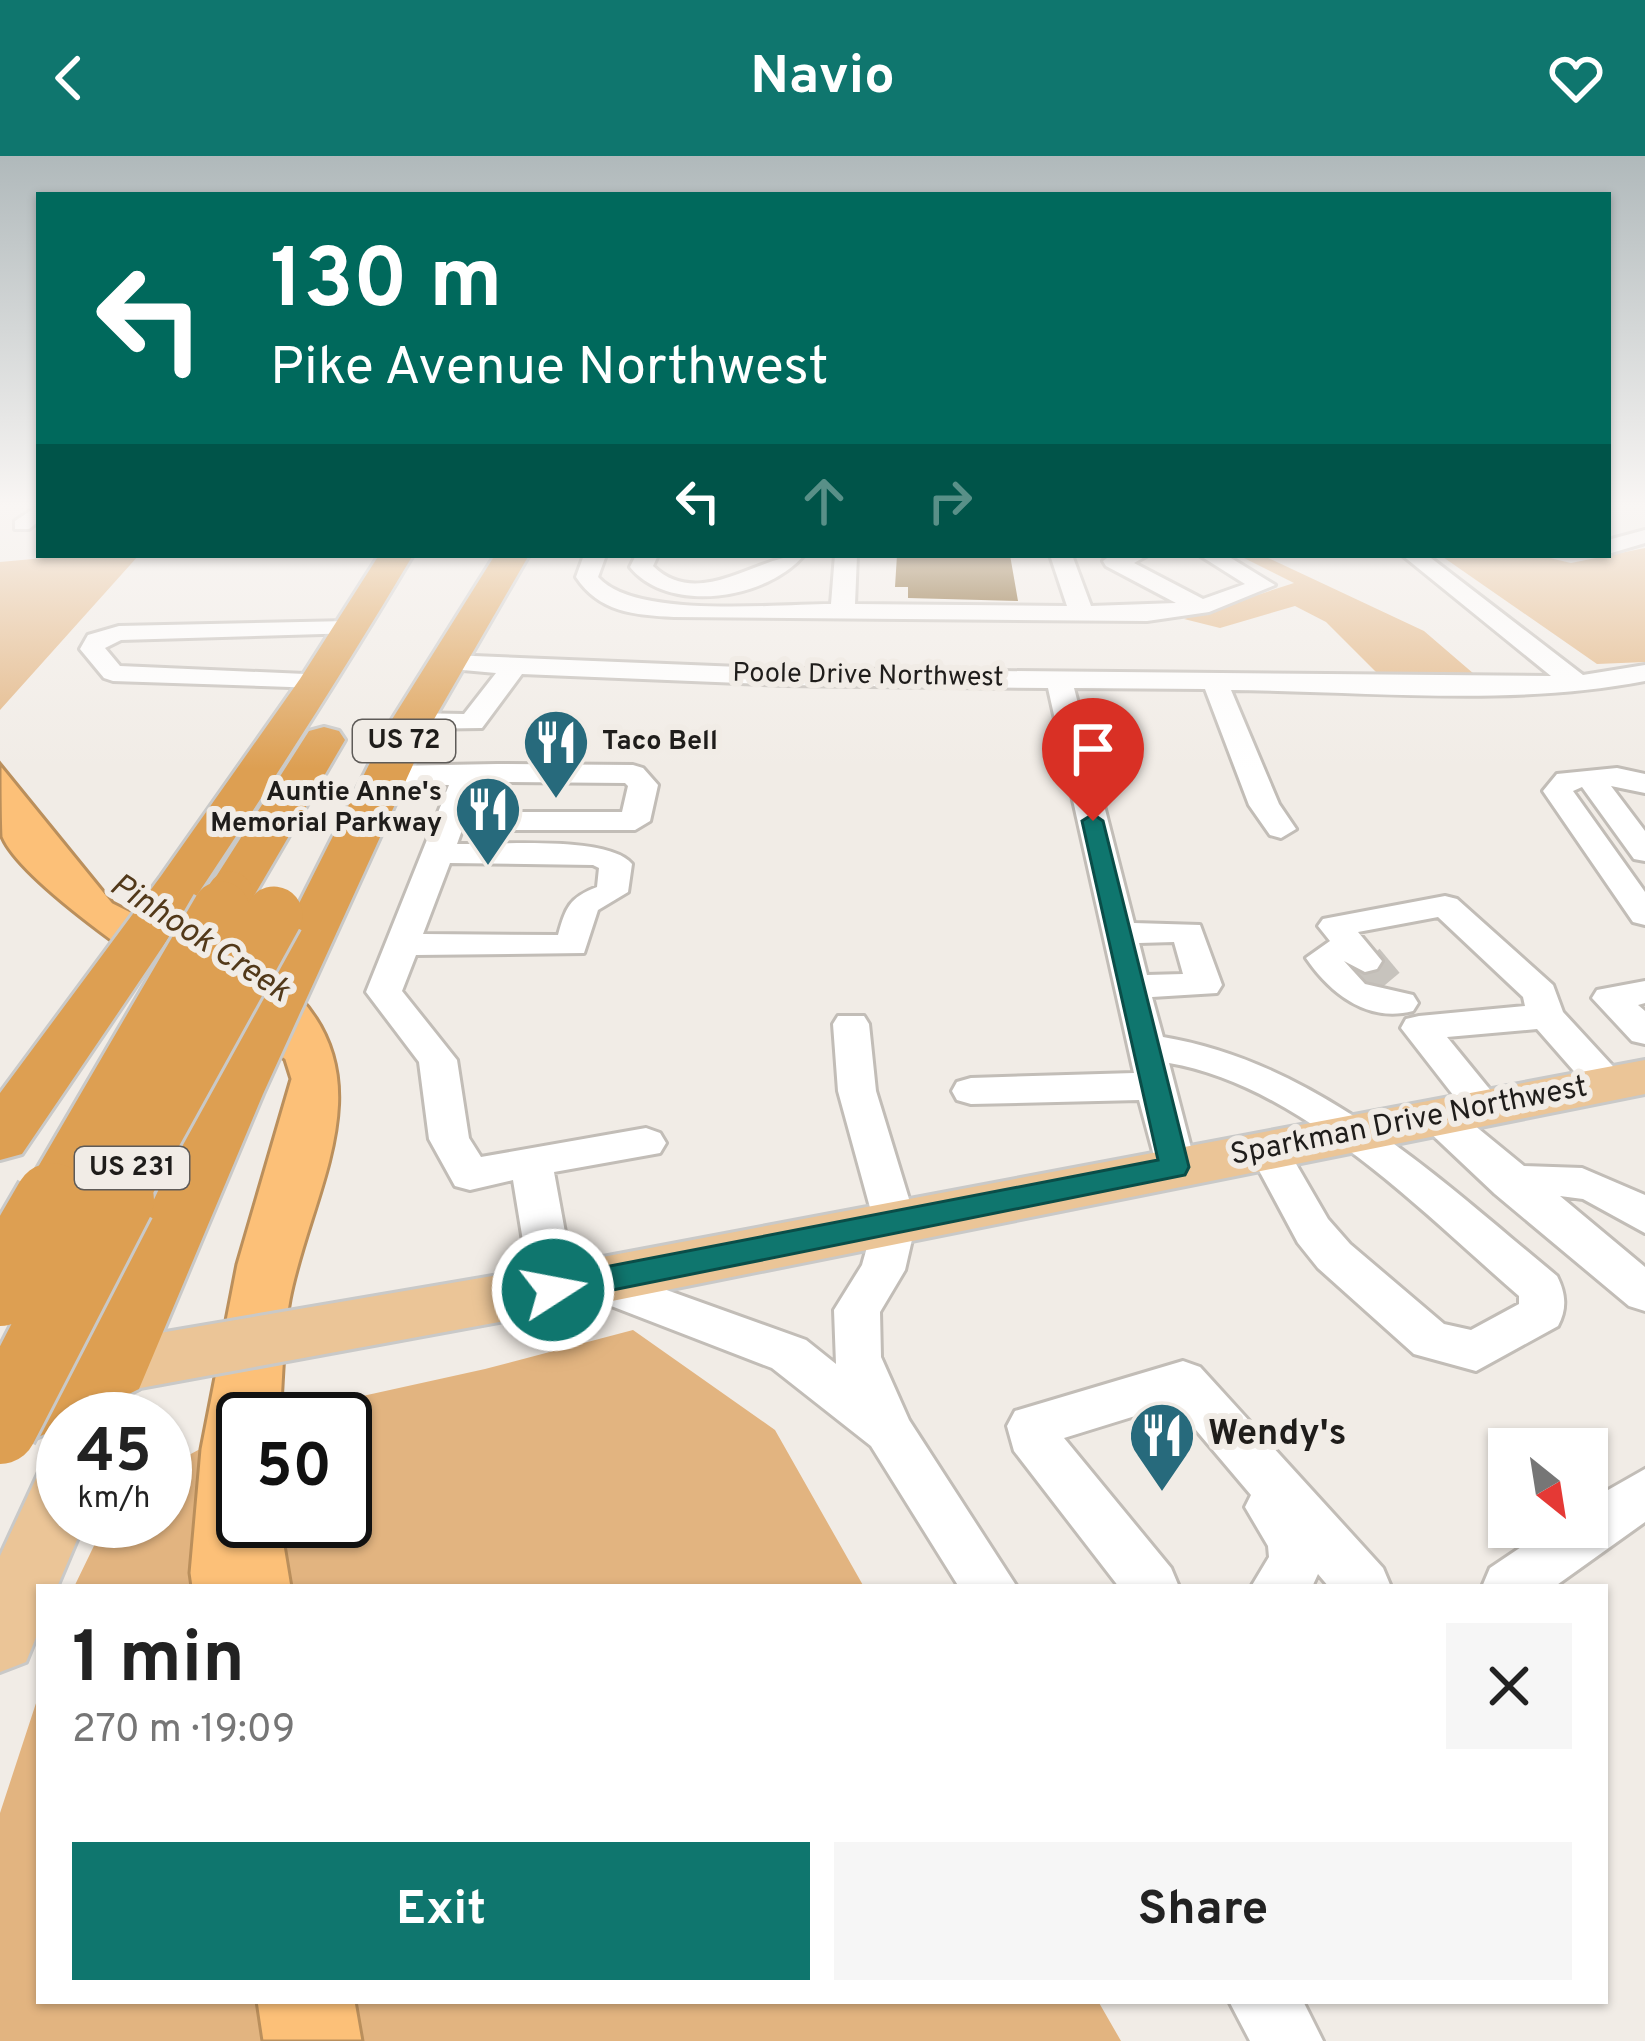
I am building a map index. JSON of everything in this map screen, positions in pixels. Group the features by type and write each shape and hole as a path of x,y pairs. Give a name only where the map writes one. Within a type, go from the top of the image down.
{"highway":[{"name":"US 72","path":"129,1381 196,1178 233,1094 249,908 319,680 372,593"},
{"name":"US 231","path":"0,1424 159,1117 249,908 416,593"},
{"name":"US 231","path":"0,1289 452,593"},
{"name":"US 72","path":"0,1138 83,1020 249,908 389,776 412,721 491,593"},
{"path":"0,1214 3,1222 35,1247 88,1244 143,1223 196,1178"},
{"name":"Sparkman Drive Northwest","path":"0,1424 129,1381"}],"main road":[{"name":"Sparkman Drive Northwest","path":"0,1366 129,1381 334,1329 1627,1081"},
{"path":"0,1636 39,1548"}],"street":[{"path":"602,593 640,608 1082,614 1173,613 1246,593"},
{"path":"843,609 844,593"},
{"path":"1075,593 1082,614"},
{"path":"1175,593 1201,607"},
{"path":"1226,593 1235,598"},
{"path":"1461,593 1576,683"},
{"path":"319,680 113,673 92,649 97,640 119,633 349,628"},
{"name":"Poole Drive Northwest","path":"451,663 792,677 1215,682 1576,683 1645,674"},
{"path":"412,721 472,722 516,664"},
{"path":"1059,680 1174,1167"},
{"path":"1215,682 1264,805 1281,829"},
{"path":"389,776 617,782 629,792 628,821 448,821"},
{"path":"1645,784 1627,776 1590,778 1567,780 1558,790 1645,915"},
{"path":"477,777 448,821 384,992 438,1060 449,1139 470,1175 646,1143"},
{"path":"1590,778 1645,852"},
{"path":"399,944 572,946 584,904 612,892 616,864 598,856 567,853 436,853"},
{"path":"1546,1016 1540,994 1445,906 1335,926 1384,984 1461,1113 1510,1183 1645,1293"},
{"path":"1118,933 1188,932 1204,985 1130,986"},
{"path":"1384,984 1546,1016 1627,1081"},
{"path":"1645,992 1610,998 1645,1032"},
{"path":"851,1024 857,1091 896,1222 883,1270 857,1310 857,1357 890,1434 988,1584"},
{"path":"971,1091 1148,1066 1179,1048 1317,1108 1540,1289 1542,1313 1476,1351 1430,1340 1334,1256 1313,1231 1267,1148"},
{"path":"531,1161 572,1286 789,1354 890,1434"},
{"path":"1510,1183 1582,1181 1615,1192 1645,1217"},
{"path":"1150,1580 1032,1436 1032,1426 1183,1381 1349,1582"},
{"path":"1203,1402 1206,1428 1294,1535 1298,1555 1292,1575 1282,1584"},
{"path":"1513,1584 1645,1492"},
{"path":"1265,2004 1289,2041"}],"shaded area":[{"path":"0,593 105,593 0,710"},
{"path":"1264,593 1343,593 1424,631 1474,674 1377,673 1326,622 1295,606 1220,628 1184,619"},
{"path":"1495,593 1645,593 1645,662 1597,664"},
{"path":"0,763 113,902 300,996 325,1031 337,1068 340,1105 325,1183 291,1300 283,1392 216,1392 216,1548 286,1548 292,1584 191,1584 189,1573 200,1449 236,1264 290,1079 284,1060 85,922 17,861 1,837"},
{"path":"633,1330 775,1430 862,1584 292,1584 286,1548 372,1548 372,1394"},
{"path":"200,1449 191,1584 75,1584 93,1548 192,1548 192,1453"},
{"path":"36,1703 36,2004 256,2004 262,2041 0,2041 0,1813"},
{"path":"256,2004 357,2004 363,2041 262,2041"},
{"path":"357,2004 1100,2004 1121,2041 363,2041"}],"building":[{"path":"908,593 1017,593 1018,601 908,598"}],"tunnel":[{"path":"1365,961 1385,985"}],"place":[{"name":"Taco Bell","path":"556,801"},
{"name":"Auntie Anne's Memorial Parkway","path":"488,868"},
{"name":"Wendy's","path":"1162,1494"}],"route":[{"path":"553,1290 1174,1167 1093,821"}],"water label":[{"name":"Pinhook Creek","path":"199,939"}]}
